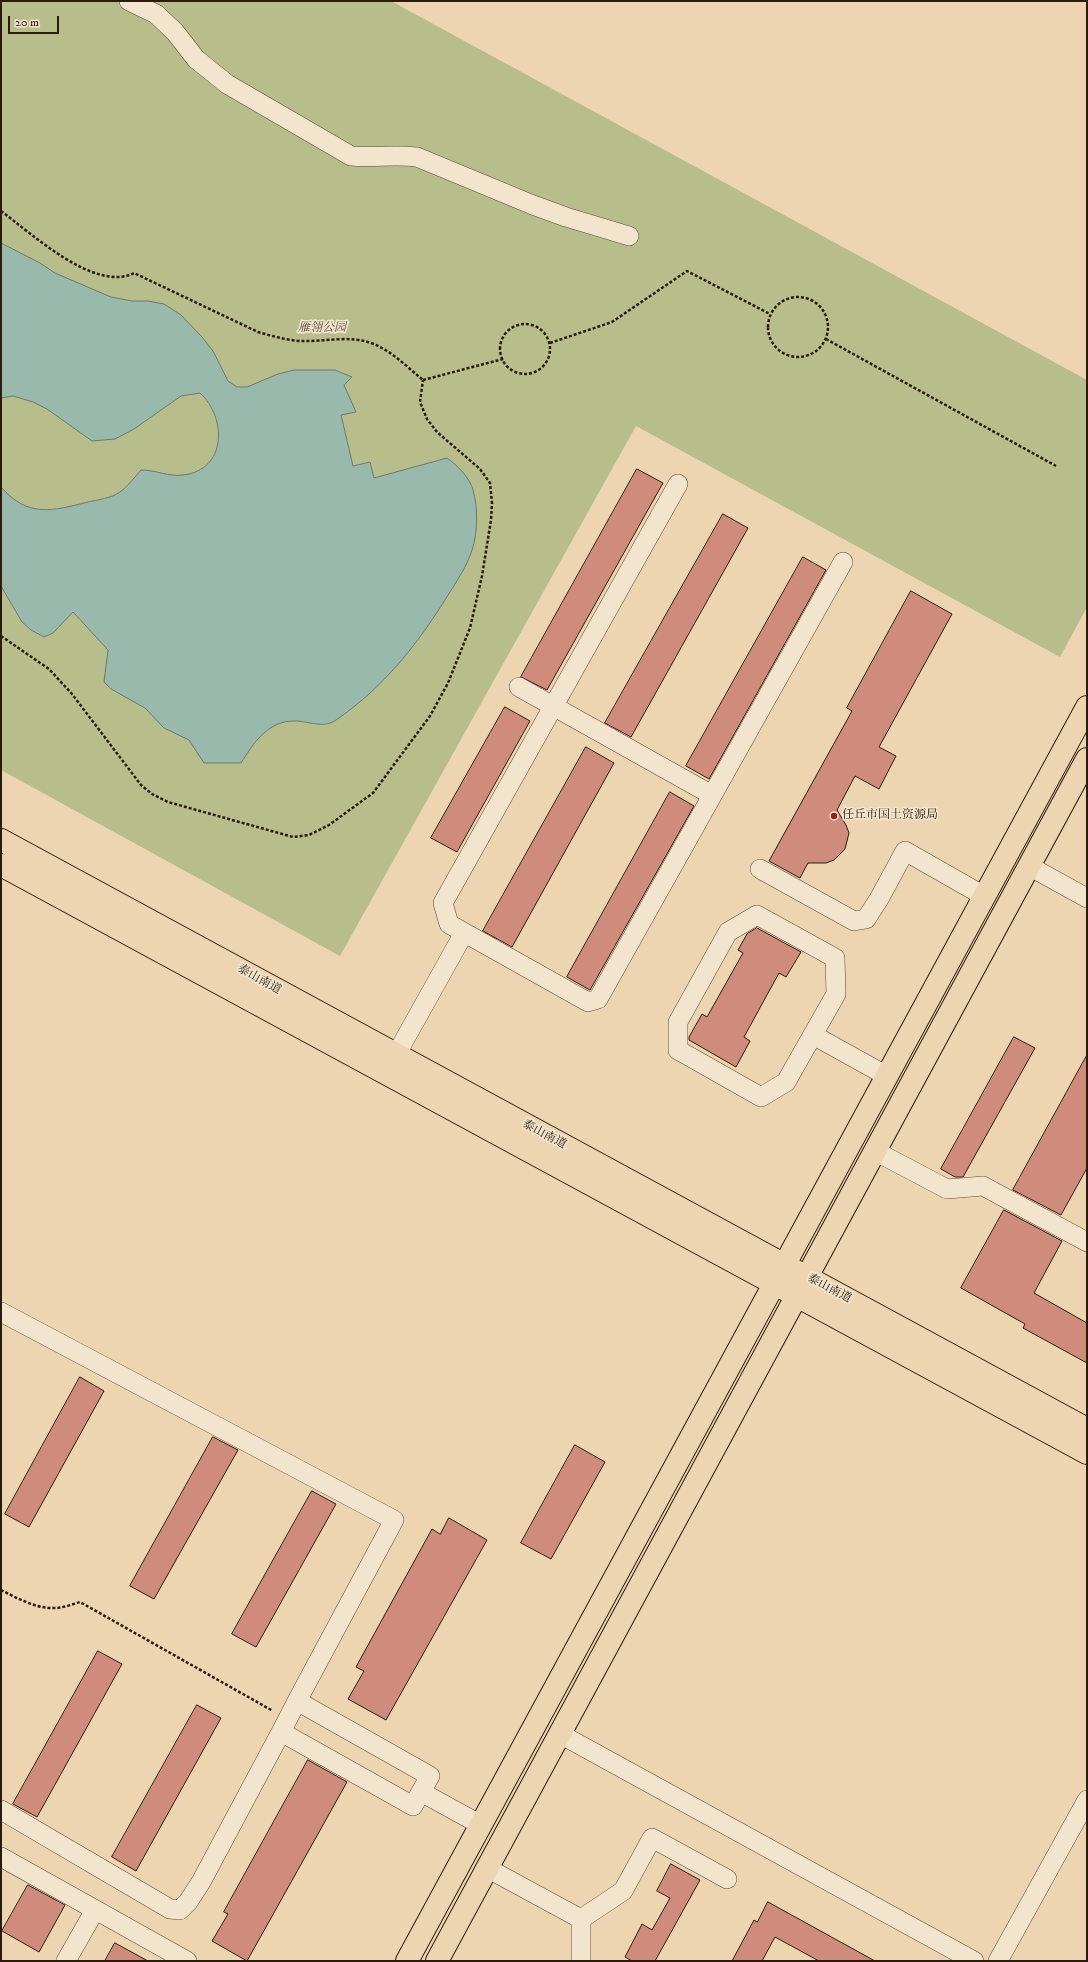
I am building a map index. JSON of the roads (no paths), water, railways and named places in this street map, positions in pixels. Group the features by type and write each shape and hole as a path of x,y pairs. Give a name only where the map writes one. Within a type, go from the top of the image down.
{"main road":[{"path":"408,1961 1087,707"},
{"path":"437,1961 1087,759"},
{"name":"泰山南道","path":"1,840 1087,1428"},
{"name":"泰山南道","path":"1,865 1087,1453"}],"lane":[{"path":"129,1 156,14 175,32 196,59 227,84 351,156 372,158 401,155 417,157 533,205 566,217 629,236"},
{"path":"678,484 443,903 449,924 588,1002 598,999 842,562"},
{"path":"519,687 712,795"},
{"path":"760,869 854,921 866,919 906,851 984,896"},
{"path":"1029,866 1087,898"},
{"path":"757,915 835,958 836,994 813,1035 786,1082 761,1097 678,1050 678,1022 728,932 757,915"},
{"path":"396,1055 464,933"},
{"path":"813,1035 887,1076"},
{"path":"875,1151 947,1189 983,1186 1087,1242"},
{"path":"1,1312 394,1520 201,1882 188,1902 180,1910 170,1909 1,1810"},
{"path":"284,1725 413,1806 430,1776 297,1701"},
{"path":"560,1734 974,1961"},
{"path":"421,1792 481,1825"},
{"path":"998,1961 1087,1800"},
{"path":"581,1919 623,1891 652,1838 727,1879"},
{"path":"1,1857 187,1961"},
{"path":"487,1868 581,1919"},
{"path":"66,1961 95,1910"},
{"path":"581,1919 581,1961"}],"place":[{"name":"任丘市国土资源局","path":"834,816"}],"park label":[{"name":"雁翎公园","path":"322,329"}]}
